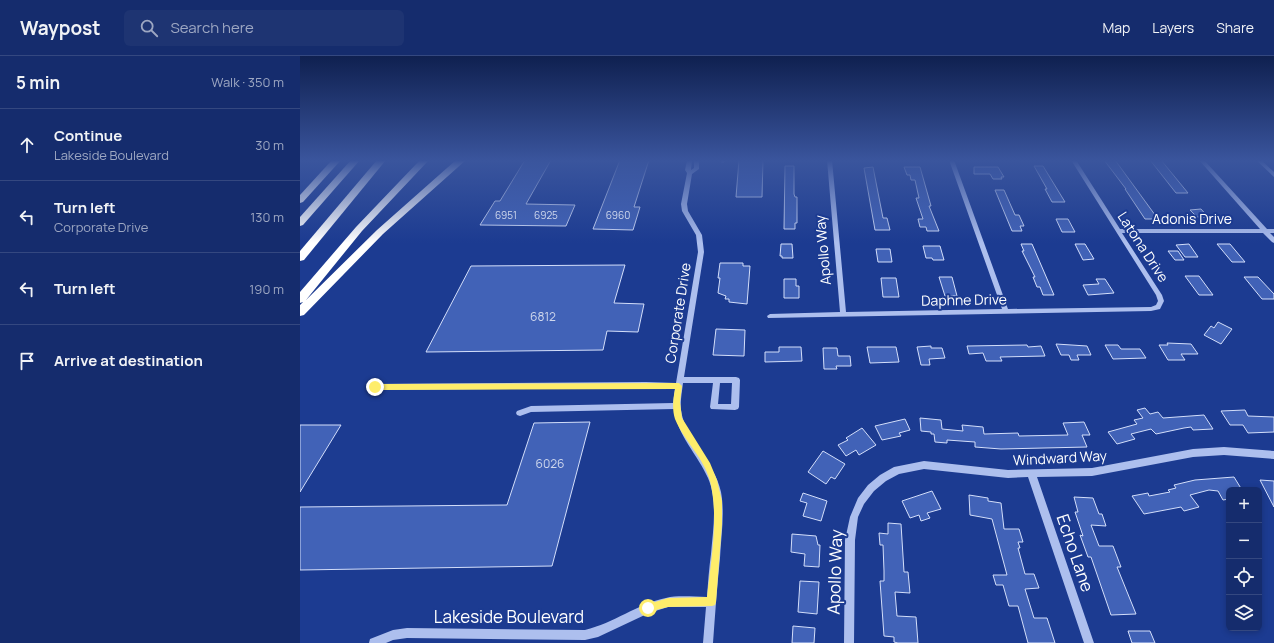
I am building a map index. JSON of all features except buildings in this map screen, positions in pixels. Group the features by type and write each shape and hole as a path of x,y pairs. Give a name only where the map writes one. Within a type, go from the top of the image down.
{"highway":[{"path":"300,200 311,187"},
{"path":"300,224 332,187"},
{"path":"300,258 359,187"},
{"path":"300,299 359,229 399,187"},
{"path":"300,312 380,232 431,187"}],"street":[{"name":"Corporate Drive","path":"687,187 684,204 686,211 699,235 700,255 676,406 681,425 707,466 716,490 718,518 708,643"},
{"name":"Apollo Way","path":"832,187 843,314"},
{"path":"961,187 1006,312"},
{"name":"Latona Drive","path":"1091,187 1159,295 1161,301 1158,307"},
{"path":"1225,187 1274,241"},
{"name":"Adonis Drive","path":"1119,231 1274,231"},
{"name":"Daphne Drive","path":"770,316 1151,309 1158,307"},
{"path":"375,387 640,385 717,380 736,380 735,407 714,408 717,380"},
{"path":"520,412 531,409 676,406"},
{"name":"Windward Way","path":"875,484 897,470 924,465 993,473 1092,472 1183,454 1213,451 1274,455"},
{"name":"Echo Lane","path":"1031,473 1089,643"},
{"name":"Apollo Way","path":"849,643 851,528 861,500 875,484"},
{"name":"Lakeside Boulevard","path":"374,643 393,635 407,633 585,636 598,632 648,608 668,602 712,602"}],"route":[{"path":"375,387 679,386 676,402 678,419 707,466 713,480 718,501 718,524 712,602 668,602 648,608"}]}
